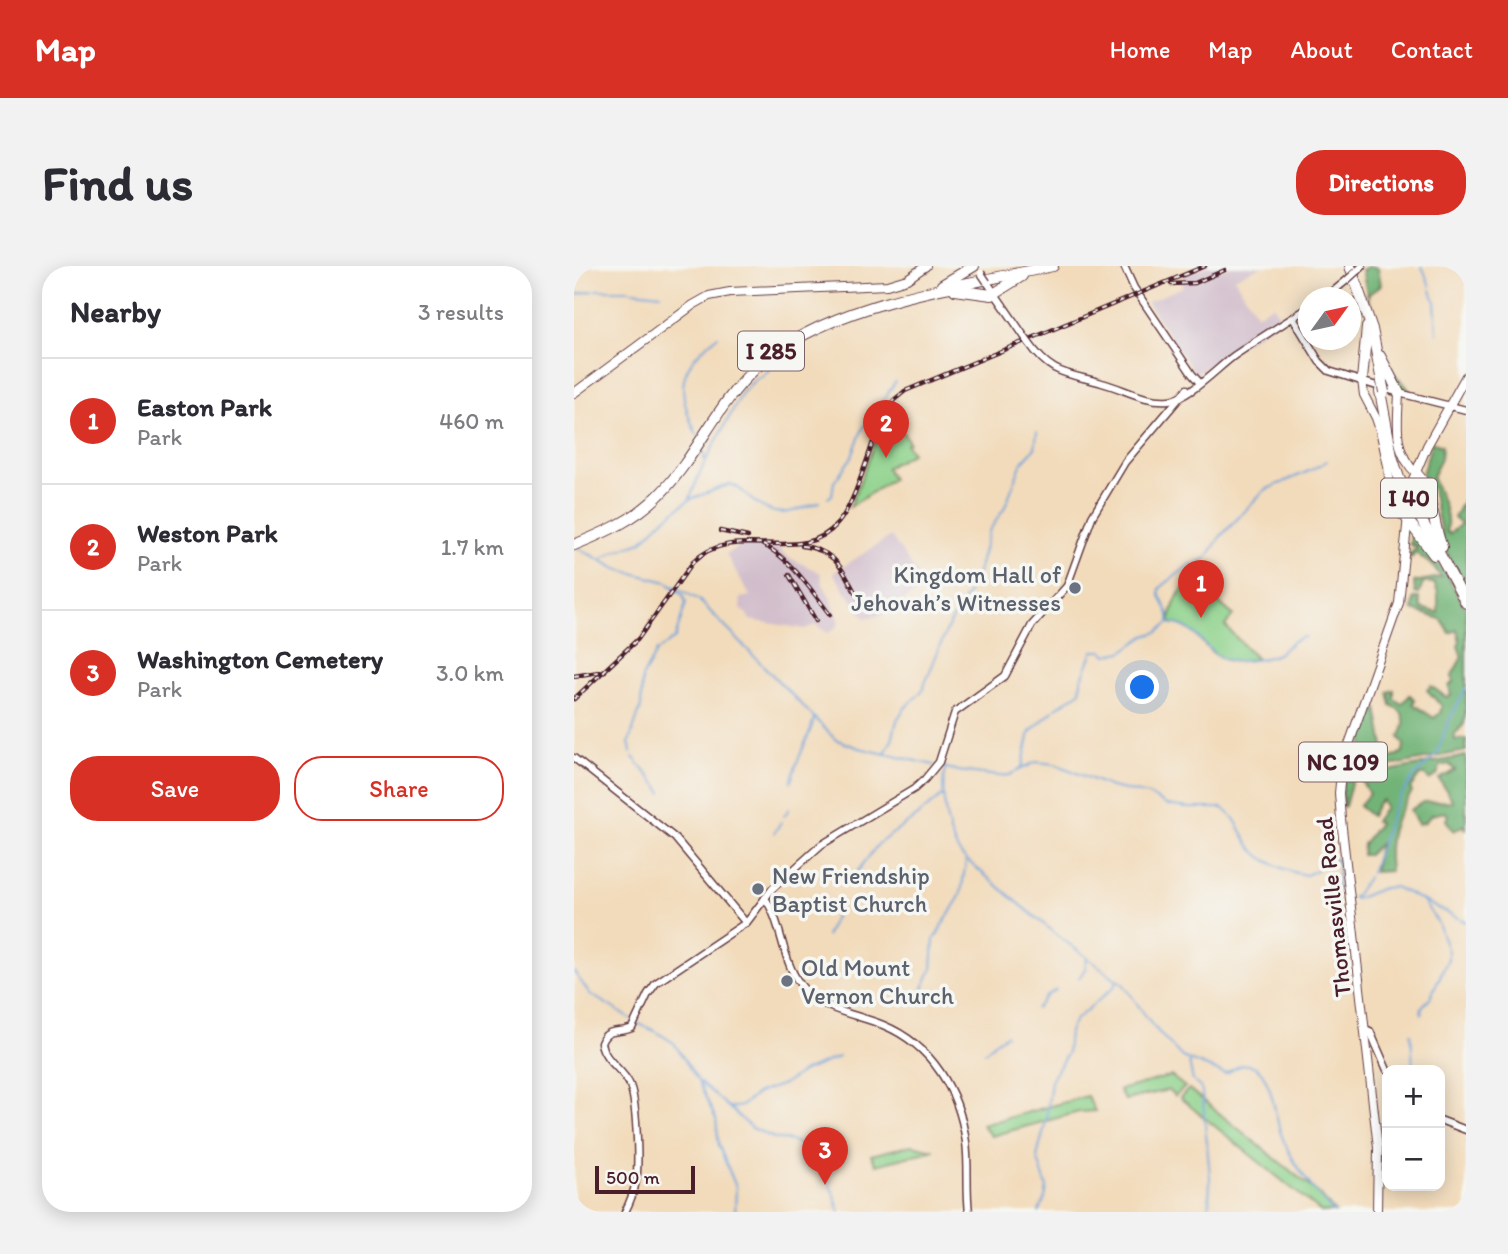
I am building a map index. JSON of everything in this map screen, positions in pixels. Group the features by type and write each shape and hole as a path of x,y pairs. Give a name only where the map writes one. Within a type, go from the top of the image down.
{"highway":[{"name":"I 285","path":"575,543 625,522 660,494 729,396 760,364 778,350 825,324 937,289 1034,266"},
{"name":"I 285","path":"937,289 1053,266"},
{"path":"937,289 985,295 994,293 1029,273 1053,266"},
{"name":"I 40","path":"1354,267 1400,472 1465,598"},
{"name":"I 40","path":"1354,267 1373,335 1392,456 1399,478 1465,598"},
{"path":"937,289 977,268"},
{"path":"1363,380 1368,338 1365,313"},
{"path":"1373,335 1399,393"},
{"path":"1414,476 1427,489 1435,528 1447,561"},
{"path":"1407,522 1465,598"}],"main road":[{"path":"574,393 692,306 712,295 887,285 905,280 926,266"},
{"name":"Thomasville Road","path":"1377,1212 1378,1148 1341,819 1340,778 1346,751 1396,607 1414,476 1448,405 1466,376"},
{"path":"1363,380 1363,394 1380,430 1388,466 1391,501 1407,522"},
{"path":"1399,393 1396,426 1402,454 1414,476"}],"street":[{"path":"1124,266 1138,294 1199,382"},
{"path":"1338,287 1347,280 1354,267"},
{"path":"977,268 1041,359 1060,373 1141,397 1162,400 1180,397 1234,356 1298,315"},
{"path":"1293,318 1323,367 1329,371 1466,410"},
{"path":"1162,400 1199,382"},
{"path":"625,1212 636,1184 638,1168 633,1098 628,1080 603,1050 602,1040 611,1031 632,1028 648,994 657,982 746,923 765,898 821,845 914,789 933,770 939,762 951,720 956,712 999,682 1010,669 1029,630 1067,586 1092,517 1125,462 1187,389"},
{"path":"574,758 675,838 746,923"},
{"path":"765,898 771,906 792,971 805,990 836,1010 880,1024 908,1038 926,1054 948,1083 958,1105 966,1141 969,1212"},
{"path":"1365,1029 1374,1037 1385,1065"},
{"path":"1445,1122 1466,1130"}],"shaded area":[{"path":"1207,266 1219,266 1221,270 1230,266 1262,266 1234,278 1257,314 1273,305 1282,319 1195,374 1147,302 1183,287 1182,276"},
{"path":"891,536 925,586 882,615 865,618 833,573"},
{"path":"743,544 776,545 786,556 821,573 822,582 839,623 835,629 828,633 815,625 805,629 750,620 741,609 740,598 750,596 726,554"}],"green space":[{"path":"1369,266 1378,268 1381,285 1369,294 1368,298 1362,270"},
{"path":"1370,304 1389,364 1411,394 1400,390 1380,350"},
{"path":"888,409 909,442 906,444 912,453 886,468 892,479 850,507"},
{"path":"1432,442 1442,446 1441,458 1432,477 1444,504 1446,531 1449,534 1461,524 1454,518 1466,494 1466,590 1444,547 1432,489 1422,474"},
{"path":"1412,528 1446,574 1466,609 1466,706 1464,724 1455,734 1455,740 1466,739 1466,751 1343,775 1344,771 1354,770 1358,763 1365,730 1371,714 1377,708 1386,758 1390,759 1403,752 1404,744 1399,737 1403,728 1403,715 1391,705 1388,692 1394,690 1394,699 1402,704 1410,695 1415,700 1413,704 1434,718 1440,713 1442,706 1427,690 1431,686 1446,697 1451,695 1449,686 1453,682 1452,675 1462,657 1457,630 1450,633 1441,619 1413,610 1414,598 1419,598 1421,608 1438,613 1438,593 1434,583 1423,583 1419,594 1415,593 1414,582 1441,577 1434,567 1416,553 1411,558 1407,556 1417,548 1410,545"},
{"path":"1201,575 1218,602 1233,615 1225,626 1257,659 1229,661 1220,658 1188,629 1169,623 1179,595"},
{"path":"1466,756 1466,830 1464,825 1454,831 1446,820 1448,815 1445,812 1431,815 1425,822 1418,824 1410,810 1423,802 1453,801 1439,779 1455,770 1449,764 1440,766 1437,775 1429,780 1425,775 1420,775 1410,788 1412,792 1392,829 1390,871 1374,872 1379,844 1368,855 1362,855 1363,844 1379,823 1375,821 1385,808 1382,800 1371,816 1359,806 1369,794 1360,778 1352,780 1343,807 1342,780"},
{"path":"1171,1076 1185,1087 1175,1096 1168,1090 1125,1100 1119,1090"},
{"path":"1189,1089 1318,1193 1335,1212 1321,1212 1180,1098"},
{"path":"1087,1096 1095,1111 1079,1112 991,1136 982,1125"},
{"path":"912,1145 934,1150 876,1165 871,1155"}],"waterway":[{"path":"1422,266 1430,286"},
{"path":"596,290 631,290"},
{"path":"1431,290 1435,302 1437,333"},
{"path":"574,295 593,291"},
{"path":"634,291 661,294"},
{"path":"697,435 685,405 684,380 694,358 718,336"},
{"path":"602,559 641,542 689,500 702,468 742,393 763,376 784,352"},
{"path":"828,498 832,495 834,482 851,458 863,428 895,382"},
{"path":"885,753 892,740 897,720 922,691 947,629 976,579 989,531 1004,509 1022,462 1035,448 1037,432"},
{"path":"702,446 705,461"},
{"path":"1169,623 1160,588 1188,566 1206,559 1220,537 1265,490 1327,461"},
{"path":"691,499 730,484 762,507 778,513 820,502"},
{"path":"578,548 617,569 667,582 699,600 835,739 859,748 934,765"},
{"path":"631,752 629,742 641,707 642,678 657,651 675,638 686,603 683,595 669,584"},
{"path":"1056,708 1080,692 1081,681 1093,651 1103,651 1107,655 1122,652 1169,623 1189,630 1216,654 1234,661 1273,656 1294,641 1305,637"},
{"path":"1371,873 1394,806 1414,776 1436,756 1448,723 1466,688"},
{"path":"1022,768 1030,732 1053,711"},
{"path":"791,782 814,719"},
{"path":"633,757 656,784"},
{"path":"940,766 999,776 1009,775 1036,762 1055,764 1111,787 1149,795 1167,805 1222,808 1234,819 1253,849 1282,868 1306,875 1330,858 1336,859 1339,866 1337,887 1346,896"},
{"path":"945,769 943,790 946,814 952,838 962,856 1057,935 1124,985 1152,1025 1182,1057 1225,1074 1247,1064 1260,1071 1269,1086 1280,1131 1290,1153 1333,1212"},
{"path":"658,785 662,793"},
{"path":"911,821 943,795"},
{"path":"784,816 789,809"},
{"path":"774,833 781,822"},
{"path":"866,860 879,843 909,822"},
{"path":"851,881 865,861"},
{"path":"961,893 966,861"},
{"path":"1354,897 1368,877"},
{"path":"1352,897 1355,899 1383,888 1395,887 1466,922"},
{"path":"958,900 960,895"},
{"path":"1422,900 1438,923 1448,951 1448,959 1430,998 1421,1008 1422,1014"},
{"path":"935,938 957,901"},
{"path":"826,936 842,902"},
{"path":"922,990 932,969 934,940"},
{"path":"1079,978 1085,969 1087,958"},
{"path":"574,972 590,994 633,1020"},
{"path":"1067,1053 1069,1031 1075,1020 1114,987 1117,980"},
{"path":"1036,1009 1046,996 1056,990"},
{"path":"637,1023 674,1043 698,1081 716,1119 719,1146 736,1187 735,1212"},
{"path":"1411,1033 1413,1065"},
{"path":"985,1052 1006,1035"},
{"path":"1039,1212 1047,1187 1037,1157 1046,1121 1051,1081 1066,1055"},
{"path":"730,1108 741,1106 758,1093 786,1083 802,1072 838,1057"},
{"path":"1189,1062 1193,1081"},
{"path":"700,1082 752,1128 774,1138 792,1141 819,1154 840,1212"},
{"path":"1195,1083 1202,1092 1210,1176 1209,1212"}],"railway":[{"path":"574,699 638,639 693,562 710,550 748,543 806,542 823,536 838,523 851,501 884,413 905,391 1205,266"},
{"path":"1171,284 1195,283 1225,270"},
{"path":"720,531 748,537"},
{"path":"763,545 791,566 830,615"},
{"path":"802,546 826,553 834,559 863,605"},
{"path":"789,575 816,621"},
{"path":"574,676 605,671"}],"place":[{"name":"Weston Park","path":"886,458"},
{"name":"Kingdom Hall of Jehovah’s Witnesses","path":"1075,588"},
{"name":"Easton Park","path":"1201,618"},
{"name":"New Friendship Baptist Church","path":"758,889"},
{"name":"Old Mount Vernon Church","path":"787,981"},
{"name":"Washington Cemetery","path":"825,1185"}]}
